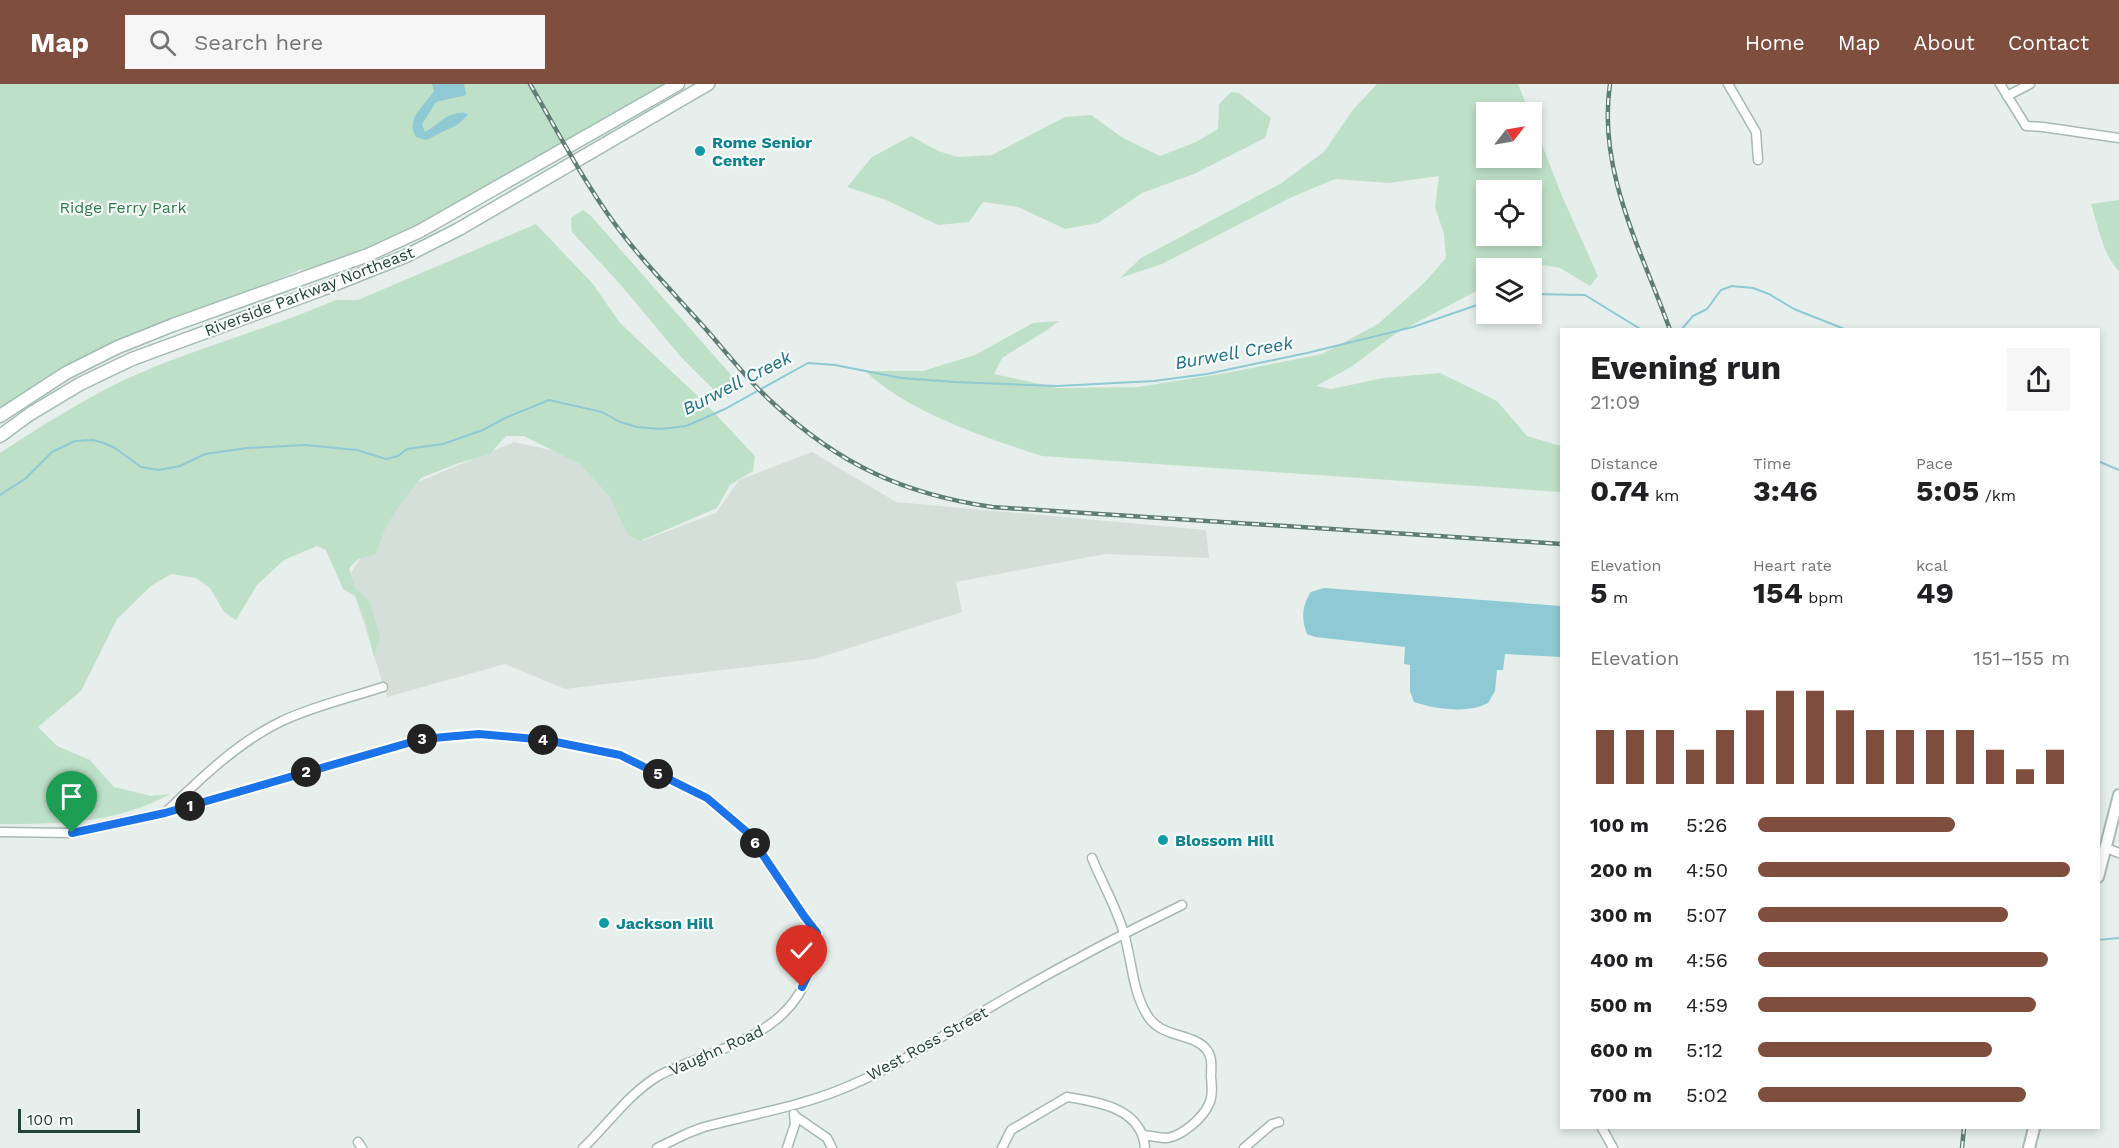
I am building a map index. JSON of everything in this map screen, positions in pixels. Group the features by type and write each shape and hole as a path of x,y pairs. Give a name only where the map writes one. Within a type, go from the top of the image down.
{"main road":[{"name":"Riverside Parkway Northeast","path":"0,416 66,373 118,347 368,255 420,231 678,84"},
{"name":"Riverside Parkway Northeast","path":"0,436 72,389 132,358 323,289 406,256 459,229 708,84"}],"street":[{"path":"1728,84 1756,132 1758,160"},
{"path":"2000,84 2026,126 2119,138"},
{"path":"2007,96 2030,84"},
{"path":"0,832 72,833 165,813 213,770 263,731 301,713 383,687"},
{"name":"Vaughn Road","path":"165,813 422,739 479,734 546,740 620,755 707,798 748,833 817,933 809,973 784,1015 768,1027 741,1041 657,1076 612,1115 583,1148"},
{"path":"2100,870 2119,795"},
{"path":"2106,848 2119,853"},
{"path":"1092,858 1124,933 1136,990 1146,1014 1162,1030 1200,1043 1210,1055 1211,1095 1209,1104 1203,1113 1177,1134 1167,1138 1144,1135"},
{"name":"West Ross Street","path":"657,1148 704,1127 793,1105 851,1085 902,1060 1124,933 1182,905"},
{"path":"1002,1148 1011,1130 1066,1097 1104,1104 1129,1117 1144,1135 1145,1148"},
{"path":"787,1148 795,1124 793,1105"},
{"path":"795,1116 827,1138 832,1148"},
{"path":"1244,1148 1272,1124 1279,1122"},
{"path":"1603,1129 1613,1148"},
{"path":"2029,1148 2034,1129"}],"shaded area":[{"path":"514,442 581,457 642,541 716,513 739,480 812,452 896,502 1206,530 1209,558 1105,554 956,582 962,612 815,659 565,689 505,664 387,697 349,576 406,487"}],"green space":[{"name":"Ridge Ferry Park","path":"0,84 667,84 415,228 319,268 299,270 252,291 138,333 57,373 0,409"},
{"path":"1377,84 1518,84 1525,102 1476,102 1476,168 1542,168 1542,145 1598,276 1590,286 1560,268 1542,265 1542,258 1476,258 1476,291 1395,334 1351,367 1316,386 1331,389 1383,378 1440,373 1497,401 1527,436 1560,446 1560,492 1042,456 972,432 925,411 883,386 865,371 923,371 975,355 1033,323 1059,321 1002,358 994,374 1058,388 1138,387 1226,373 1322,354 1378,324 1424,283 1446,258 1444,234 1435,207 1439,176 1389,183 1335,179 1292,197 1162,264 1120,278 1141,258 1280,184 1324,152 1352,111"},
{"path":"1231,92 1239,93 1271,118 1265,138 1194,174 1142,193 1098,223 1065,229 1018,207 983,202 969,222 938,225 886,200 847,187 872,157 911,136 938,151 958,157 992,155 1065,117 1091,115 1123,138 1160,156 1196,142 1218,129 1219,104"},
{"path":"2119,200 2119,271 2105,249 2091,204"},
{"path":"583,210 591,216 731,375 733,392 720,396 681,357 620,284 572,232 571,218"},
{"path":"536,224 593,284 620,323 703,401 755,456 753,471 730,485 717,508 640,541 628,535 610,497 580,464 524,436 506,436 490,454 421,478 399,506 385,529 376,554 358,559 349,568 355,588 370,601 380,638 374,657 366,623 355,596 343,589 326,550 317,546 284,560 257,585 236,620 224,612 210,588 196,578 171,574 151,586 117,619 81,691 38,727 57,746 90,760 114,787 151,796 170,794 149,804 108,817 44,824 0,824 0,453 90,397 122,381 336,300 358,300"}],"water":[{"path":"432,84 464,84 466,95 436,102 422,124 425,132 454,114 466,113 468,115 457,125 426,140 416,137 413,124 417,113 434,91"},
{"path":"1324,588 1560,606 1560,657 1505,654 1503,670 1497,670 1495,691 1488,703 1461,709 1422,705 1414,702 1410,691 1410,665 1404,664 1405,647 1315,637 1307,634 1303,618 1304,607 1311,592"}],"waterway":[{"name":"Burwell Creek","path":"1683,328 1693,316 1707,309 1721,290 1732,286 1753,288 1769,294 1794,309 1842,328"},
{"name":"Burwell Creek","path":"1542,294 1585,295 1639,328"},
{"name":"Burwell Creek","path":"0,495 25,479 52,452 75,441 93,440 104,443 141,467 159,470 180,466 205,454 247,448 305,445 357,450 386,459 398,456 407,449 443,444 483,430 505,418 549,400 602,412 620,422 637,427 661,429 686,426 725,409 808,363 835,365 901,378 955,382 1057,386 1154,381 1207,374 1307,353 1413,327 1476,305"},
{"name":"Burwell Creek","path":"2100,462 2119,470"},
{"path":"2100,940 2119,938"}],"railway":[{"path":"530,84 580,170 622,234 746,376 764,395 824,444 875,474 930,494 992,507 1560,544"},
{"path":"1610,84 1608,116 1610,148 1616,179 1635,240 1669,328"},
{"path":"1962,1148 1964,1129"}],"place":[{"name":"Rome Senior Center","path":"700,151"},
{"name":"Blossom Hill","path":"1163,840"},
{"name":"Jackson Hill","path":"604,923"}],"route":[{"path":"72,833 165,813 422,739 479,734 546,740 620,755 707,798 748,833 817,933 809,973 802,987"}]}
